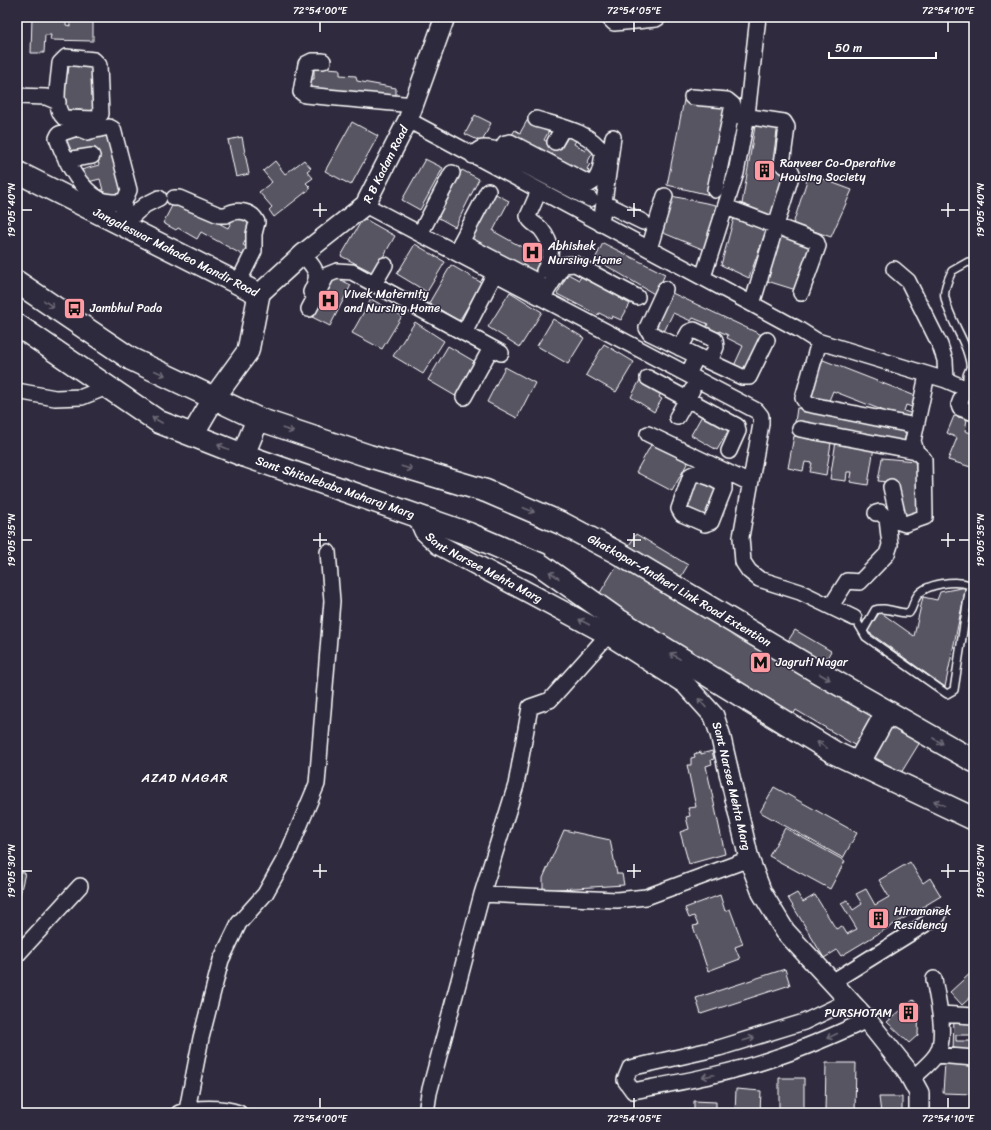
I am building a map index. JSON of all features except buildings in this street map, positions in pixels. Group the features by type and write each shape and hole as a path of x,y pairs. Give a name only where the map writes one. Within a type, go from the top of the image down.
{"main road":[{"name":"Jangaleswar Mahadeo Mandir Road","path":"17,172 259,294 248,351 214,398 193,434"},
{"path":"17,282 131,359 258,419 243,455"},
{"name":"Sant Shitolebaba Maharaj Marg","path":"17,325 159,422 193,434 243,455 469,534 539,564 618,620 836,753 974,819"},
{"name":"Ghatkopar-Andheri Link Road Extention","path":"258,419 369,456 486,491 563,524 618,553 887,712 974,760"},
{"path":"858,764 887,712"}],"street":[{"name":"R B Kadam Road","path":"259,294 303,254 365,205 411,112 446,17"},
{"path":"608,17 614,23 656,19 659,17"},
{"path":"703,277 736,173 747,116 758,17"},
{"path":"66,58 94,60 99,65 101,114 96,119 64,118 59,114 58,102 60,63 66,58"},
{"path":"323,61 312,61 306,64 301,92 305,95 411,112 473,156 703,277 819,342 927,375 946,380 971,383 959,405 960,408 974,413"},
{"path":"17,96 46,97 58,102"},
{"path":"692,97 727,100 733,104 715,190"},
{"path":"731,114 784,122 787,127 782,164 790,169 792,173 752,304"},
{"path":"501,153 505,143 510,142 590,184 595,181 600,172 603,153 600,147 581,134 536,119"},
{"path":"122,225 124,202 129,190 112,129 109,127 86,132 78,128 59,134 57,138 66,160 85,186 99,199 106,202 124,202"},
{"path":"555,142 563,128"},
{"path":"601,224 597,201 614,137"},
{"path":"725,143 741,146"},
{"path":"473,156 478,149 483,147 501,153 597,201 643,222"},
{"path":"66,160 92,156"},
{"path":"719,170 736,173"},
{"path":"420,234 452,172"},
{"path":"459,247 488,191"},
{"path":"365,205 420,234 541,276 550,259 551,247 540,229 529,220 528,216 539,191"},
{"path":"648,249 665,196"},
{"path":"122,225 145,205 159,198"},
{"path":"174,198 179,198 219,215 226,215 238,210 255,218 257,222 254,234 254,251 238,283"},
{"path":"726,206 775,227 816,241 818,246 801,293"},
{"path":"459,247 496,273 757,411 761,416 741,550 744,562 749,571 759,579 800,592 854,618"},
{"path":"303,254 320,278"},
{"path":"543,297 563,265 568,264 575,264 636,297"},
{"path":"374,284 385,265"},
{"path":"894,269 908,281 940,345 945,360 946,380"},
{"path":"310,294 320,278 329,273 337,271 352,272 496,350 464,397"},
{"path":"464,333 496,273"},
{"path":"309,309 320,278"},
{"path":"666,289 647,328 650,333 742,377 749,377 767,340"},
{"path":"677,418 688,398 693,376 703,359 716,347 715,340 694,330 689,332 680,348"},
{"path":"819,342 803,398 807,404 916,426"},
{"path":"891,487 899,522 905,524 925,517 924,459 916,451 913,441 927,375"},
{"path":"648,378 688,398 737,426 738,431 729,451"},
{"path":"17,391 55,398 82,398 107,387"},
{"path":"800,429 916,451"},
{"path":"648,434 713,472 750,483"},
{"path":"831,606 847,581 860,582 888,554 890,545 887,518 880,512 876,513"},
{"name":"Sant Narsee Mehta Marg","path":"418,517 424,531 438,545 608,635 685,684 714,716 720,734 749,859 762,893 785,931 867,1020 906,1069 919,1093 918,1113"},
{"path":"239,1113 211,1109 183,1112 221,960 239,924 265,894 284,860 317,784 332,601 328,552"},
{"path":"426,1113 429,1094 482,894 516,785 530,707 550,700 608,635"},
{"path":"482,894 617,900 646,897 749,859"},
{"path":"17,955 80,886"},
{"path":"832,982 938,916"},
{"path":"912,1079 937,1055 941,1039 940,1014 934,979"},
{"path":"848,1000 804,1022 719,1048 630,1068 626,1080 633,1091 728,1071 773,1059 816,1043 867,1020"},
{"path":"940,1014 974,1016"},
{"path":"937,1055 974,1058"}],"lane":[{"path":"971,383 971,363 944,297 952,270 968,262 974,263"},
{"path":"854,618 866,637 947,694 954,690 970,585 960,582 926,588 916,597 914,608 909,613 902,614 881,608 875,610 863,632"}],"place":[{"name":"Ranveer Co-Operative Housing Society","path":"764,170"},
{"name":"Abhishek Nursing Home","path":"532,253"},
{"name":"Vivek Maternity and Nursing Home","path":"328,301"},
{"name":"Jambhul Pada","path":"75,308"},
{"name":"Jagruti Nagar","path":"761,662"},
{"name":"Hiramanek Residency","path":"878,918"},
{"name":"PURSHOTAM","path":"908,1013"}],"district":[{"name":"AZAD NAGAR","path":"185,777"}]}
